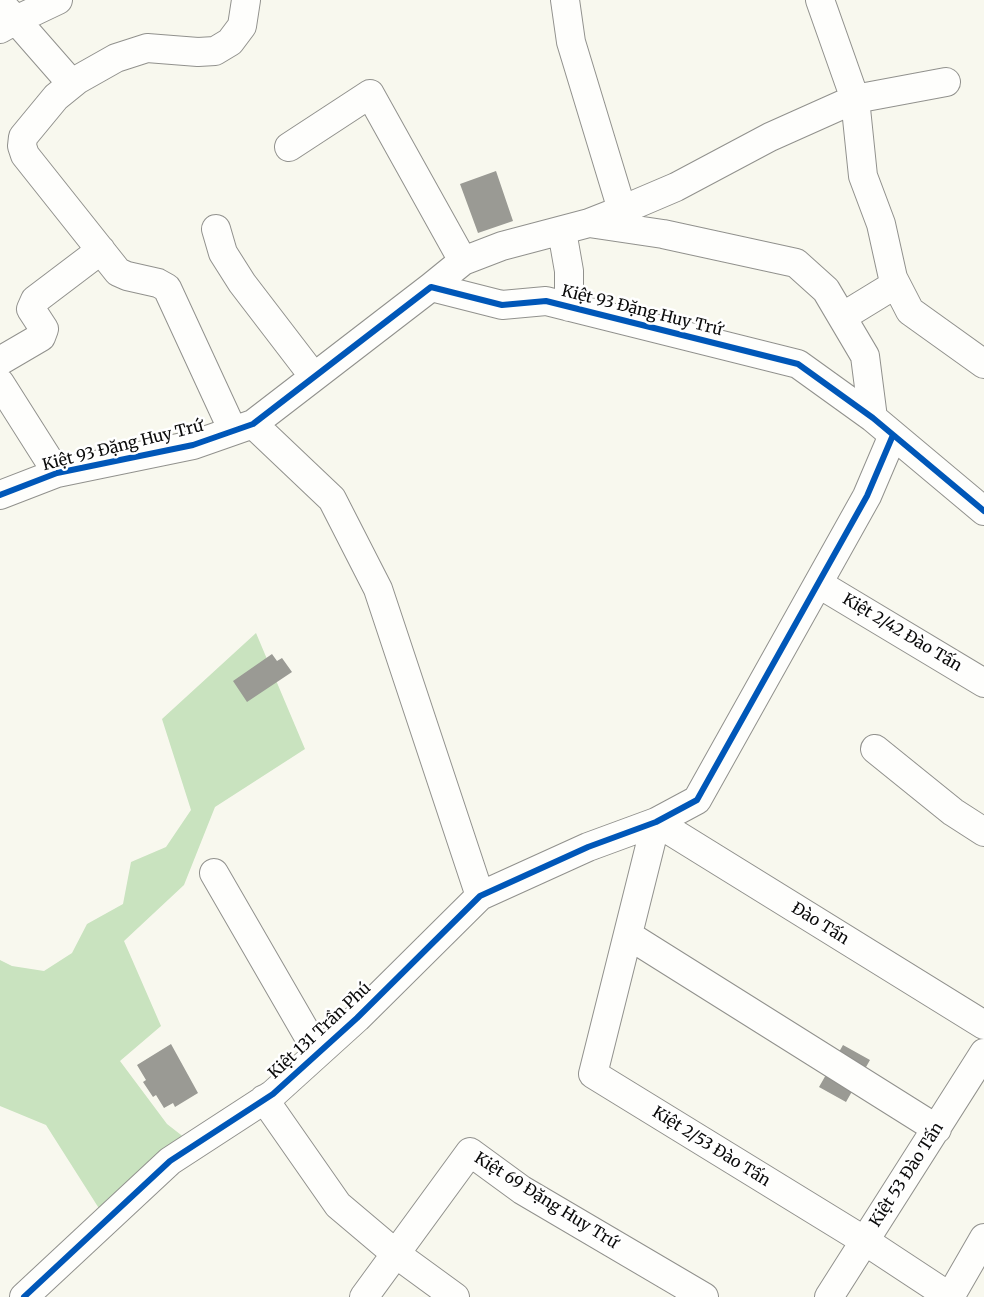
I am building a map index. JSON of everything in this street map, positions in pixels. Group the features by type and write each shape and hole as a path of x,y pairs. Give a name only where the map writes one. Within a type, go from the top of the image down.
{"street":[{"path":"5,11 58,0"},
{"path":"246,0 242,26 230,42 215,51 198,52 147,48 116,58 72,84 56,97 23,137 22,146 25,155 118,272 158,283 167,288 243,428 332,499 378,589 480,896"},
{"path":"565,0 571,42 622,210"},
{"path":"820,0 854,99 863,176 881,224 896,284 910,311 984,364"},
{"path":"5,11 72,84"},
{"path":"431,287 463,261 502,246 589,223 622,210 676,187 770,137 854,99 946,82"},
{"path":"288,147 370,94 463,261"},
{"path":"589,223 663,234 796,263 826,290 866,356 883,427"},
{"path":"216,228 223,252 242,282 314,377"},
{"path":"562,231 569,271 569,307"},
{"path":"0,361 41,337 44,329 31,309 35,300 101,250"},
{"path":"842,316 896,284"},
{"name":"Kiệt 93 Đặng Huy Trứ","path":"0,495 57,473 193,445 243,428 314,377 431,287 502,305 546,301 798,364 883,427 984,511"},
{"path":"0,383 57,473"},
{"name":"Kiệt 131 Trần Phú","path":"24,1297 170,1161 264,1099 318,1053 357,1018 480,896 588,847 656,822 696,800 820,584 867,496 883,427"},
{"name":"Kiệt 2/42 Đào Tấn","path":"820,584 984,683"},
{"path":"875,749 953,812 984,832"},
{"name":"Kiệt 2/53 Đào Tấn","path":"656,822 593,1074 865,1241 950,1297"},
{"name":"Đào Tấn","path":"656,822 984,1025"},
{"path":"214,873 318,1053"},
{"path":"628,935 937,1129"},
{"name":"Kiệt 53 Đào Tấn","path":"829,1297 984,1054"},
{"path":"264,1099 338,1205 396,1254 455,1297"},
{"name":"Kiệt 69 Đặng Huy Trứ","path":"396,1254 470,1152 522,1190 704,1297"},
{"path":"950,1297 984,1238"},
{"path":"364,1297 396,1254"}],"green space":[{"path":"256,633 305,749 215,807 184,885 124,941 161,1026 120,1061 167,1124 185,1138 100,1210 46,1125 0,1106 0,960 12,966 44,971 72,953 87,924 123,904 131,862 166,847 191,810 162,719"}],"building":[{"path":"496,171 513,221 478,233 460,184"},
{"path":"272,654 277,661 282,658 292,672 247,702 233,681"},
{"path":"171,1044 198,1093 175,1107 173,1103 164,1108 156,1095 153,1097 143,1082 146,1080 137,1065"},
{"path":"843,1045 870,1060 846,1102 819,1087"}],"cycle path":[{"path":"0,495 57,473 193,445 253,424 431,287 502,305 546,301 798,364 873,418 984,511"},
{"path":"24,1297 170,1161 273,1094 357,1018 480,896 588,847 656,822 697,800 867,496 893,435"}]}
